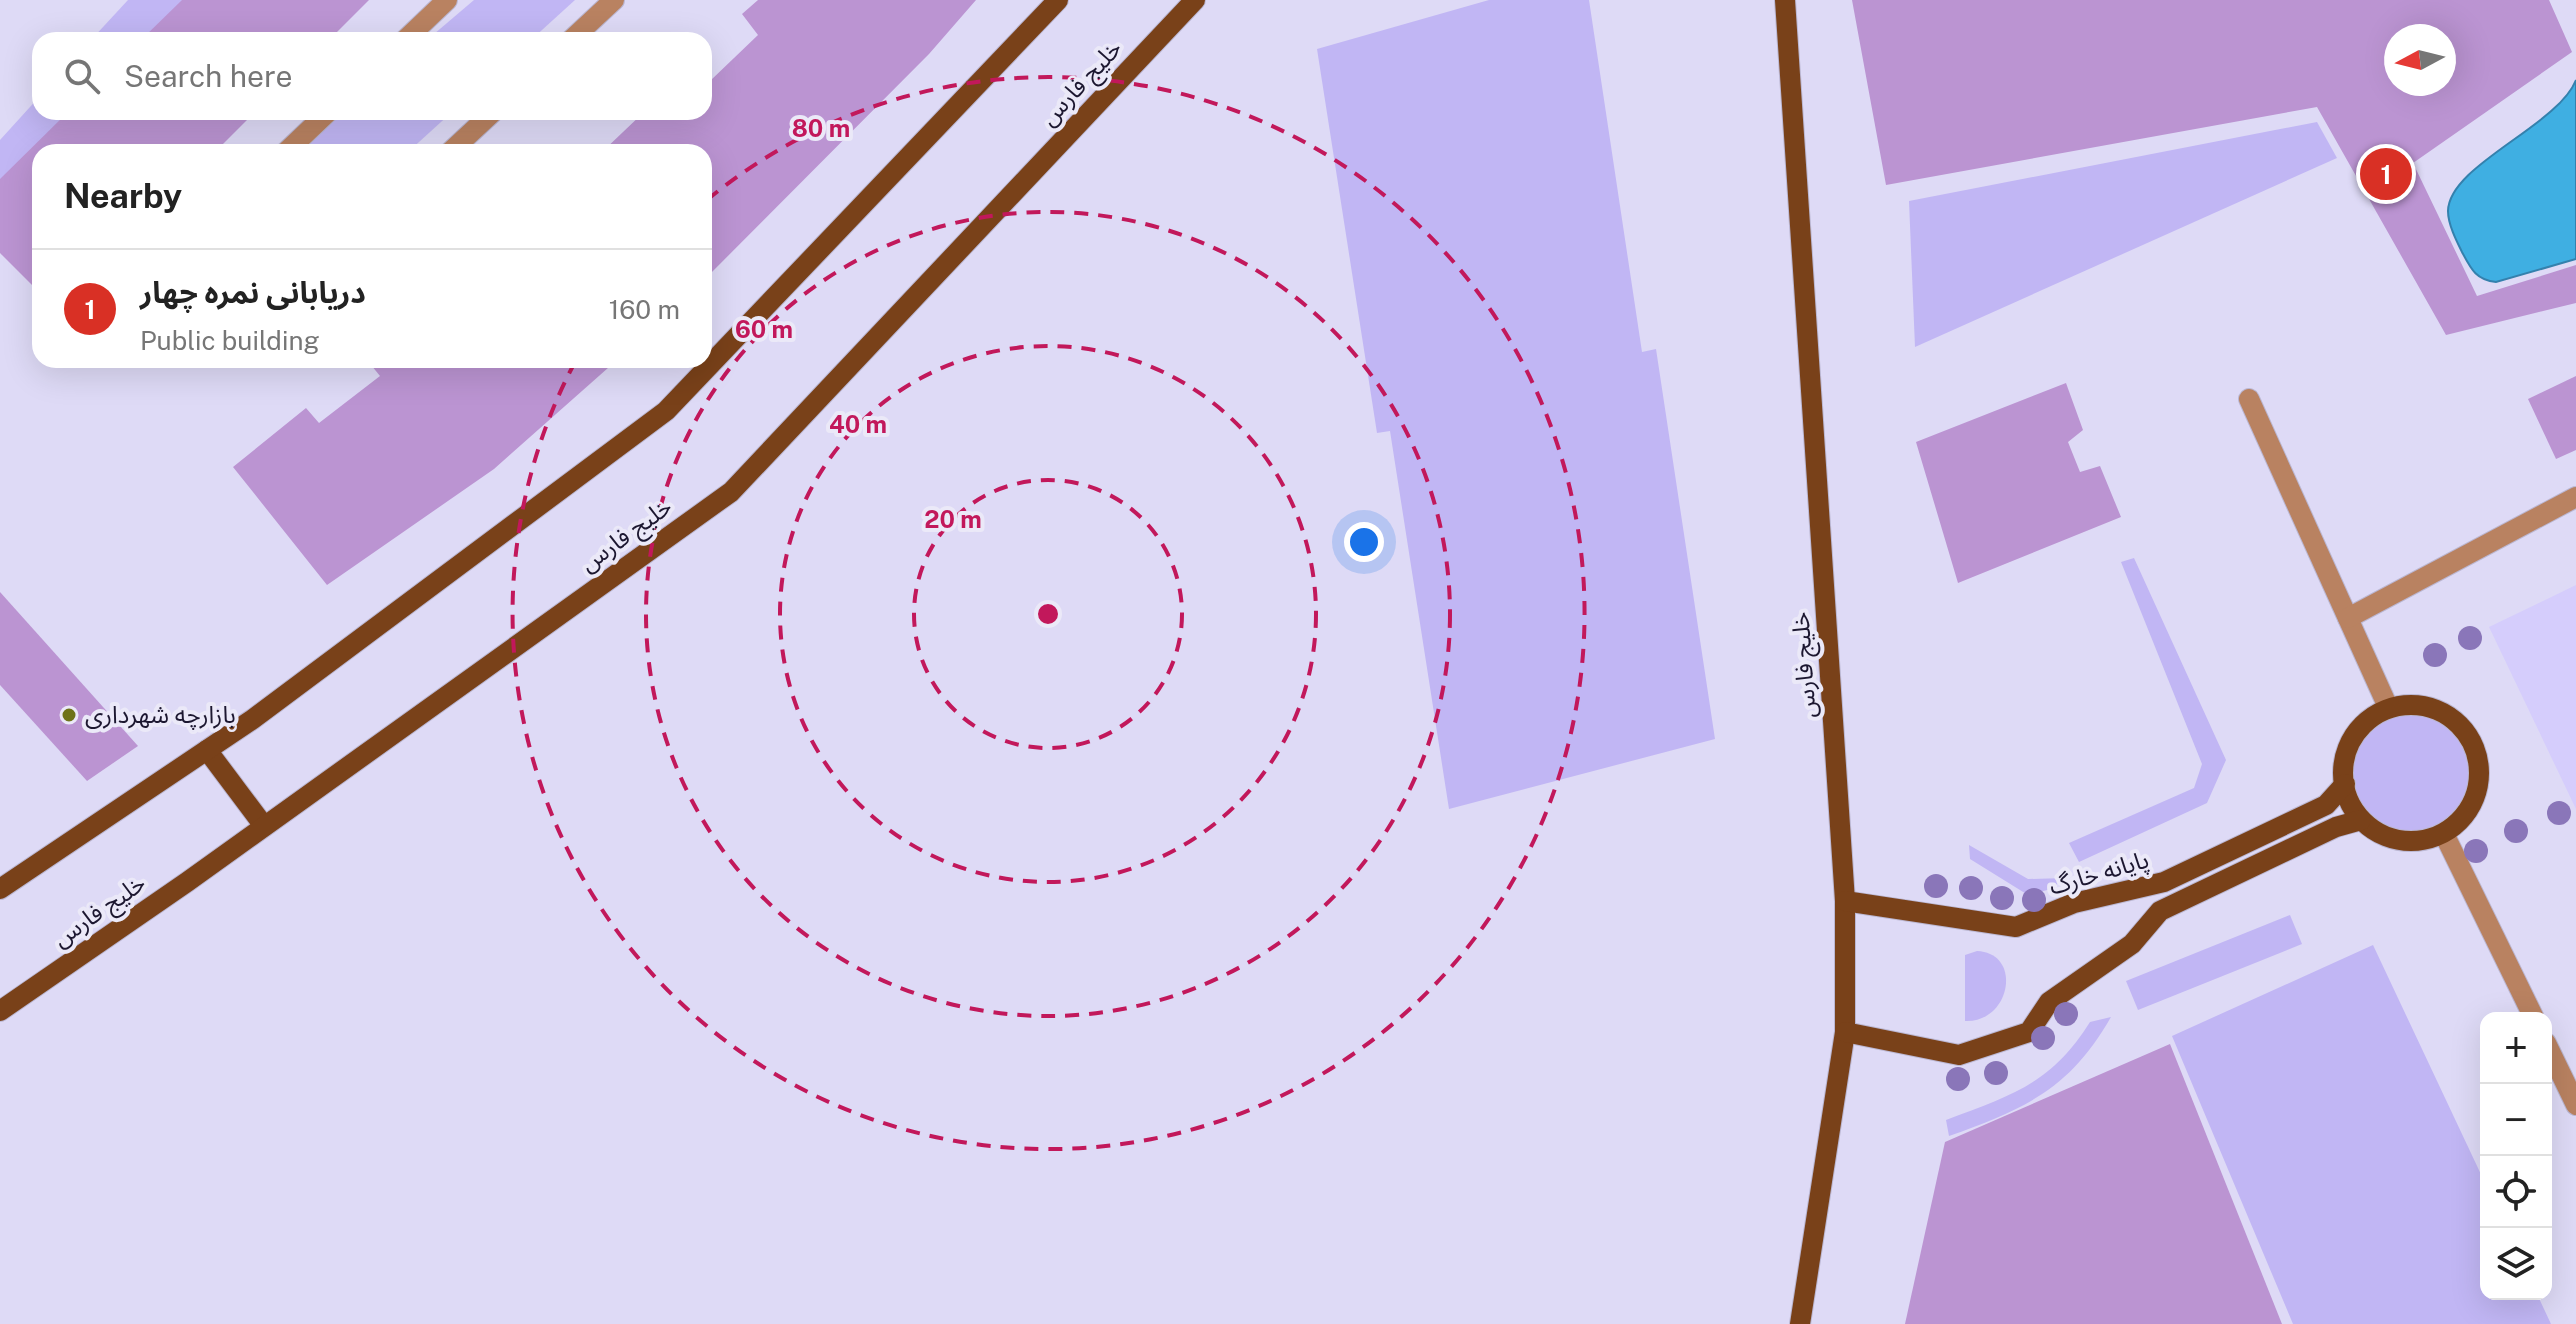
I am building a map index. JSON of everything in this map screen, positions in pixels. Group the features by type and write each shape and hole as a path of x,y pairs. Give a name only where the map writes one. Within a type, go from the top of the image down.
{"main road":[{"path":"712,363 1058,0"},
{"name":"خلیج فارس","path":"0,1011 731,492 1195,0"},
{"name":"خلیج فارس","path":"1790,3 1845,901 1845,1032 1800,1324"},
{"path":"0,889 253,719 666,411 707,368"},
{"path":"2410,703 2432,707 2452,717 2468,734 2477,755 2480,778 2475,800 2462,820 2444,834 2422,842 2400,842 2378,834 2361,820 2345,784 2343,756 2352,735 2368,718 2388,707 2410,703"},
{"path":"207,750 264,826"},
{"name":"پایانه خارگ","path":"1845,901 2016,927 2074,903 2164,882 2326,805 2345,784"},
{"path":"1845,1032 1959,1055 2029,1032 2049,1002 2132,944 2160,911 2336,827 2361,820"}],"lane":[{"path":"413,32 447,0"},
{"path":"580,32 614,0"},
{"path":"294,144 320,120"},
{"path":"459,144 484,120"},
{"path":"2249,399 2388,707"},
{"path":"2348,618 2576,497"},
{"path":"2444,834 2531,1012"},
{"path":"2552,1055 2576,1105"}],"shaded area":[{"path":"128,0 194,0 164,32 98,32"},
{"path":"474,0 575,0 540,32 436,32"},
{"path":"1489,0 1589,0 1642,352 1656,349 1715,739 1449,809 1390,431 1377,433 1317,49"},
{"path":"32,105 32,120 80,120 50,144 32,144 32,163 0,209 0,140"},
{"path":"334,120 443,120 417,144 305,144"},
{"path":"2317,122 2337,158 1915,347 1909,201"},
{"path":"2134,558 2226,760 2207,803 2079,862 2069,843 2194,788 2202,764 2121,562"},
{"path":"2576,585 2576,809 2489,627"},
{"path":"2410,703 2430,708 2461,728 2472,742 2480,775 2477,793 2457,826 2434,837 2403,841 2377,832 2358,814 2346,790 2344,763 2353,737 2374,716"},
{"path":"1969,845 2028,879 2065,878 2051,889 2028,895 1970,859"},
{"path":"2290,915 2302,944 2138,1010 2126,981"},
{"path":"2373,945 2480,1172 2480,1300 2540,1300 2551,1324 2293,1324 2172,1036"},
{"path":"1977,951 1992,955 2001,963 2006,975 2006,988 1993,1011 1981,1019 1965,1021 1965,955"},
{"path":"2111,1017 2079,1062 2043,1093 2001,1116 1949,1136 1946,1120 2028,1085 2060,1060 2090,1022"}],"water":[{"path":"2576,80 2576,259 2496,282 2484,279 2471,268 2453,232 2448,211 2453,194 2484,161 2549,113"}],"building":[{"path":"182,0 369,0 337,32 149,32"},
{"path":"758,0 976,0 929,54 712,272 712,144 610,144 636,120 712,120 712,79 758,35 742,14"},
{"path":"1852,0 2549,0 2572,52 2413,163 2477,296 2576,265 2576,303 2446,335 2317,107 1886,185"},
{"path":"60,120 247,120 223,144 36,144"},
{"path":"32,147 32,285 0,253 0,179"},
{"path":"374,368 608,368 494,469 327,585 233,467 306,408 319,423 380,376"},
{"path":"2576,376 2576,450 2556,459 2528,399"},
{"path":"2066,383 2083,430 2068,442 2080,472 2100,466 2121,517 1958,583 1916,442"},
{"name":"بازارچه شهرداری","path":"0,592 138,746 87,781 0,685"},
{"path":"2170,1044 2282,1324 1905,1324 1945,1142"}],"place":[{"name":"دریابانی نمره چهار","path":"2386,174"},
{"name":"بازارچه شهرداری","path":"69,715"}]}
